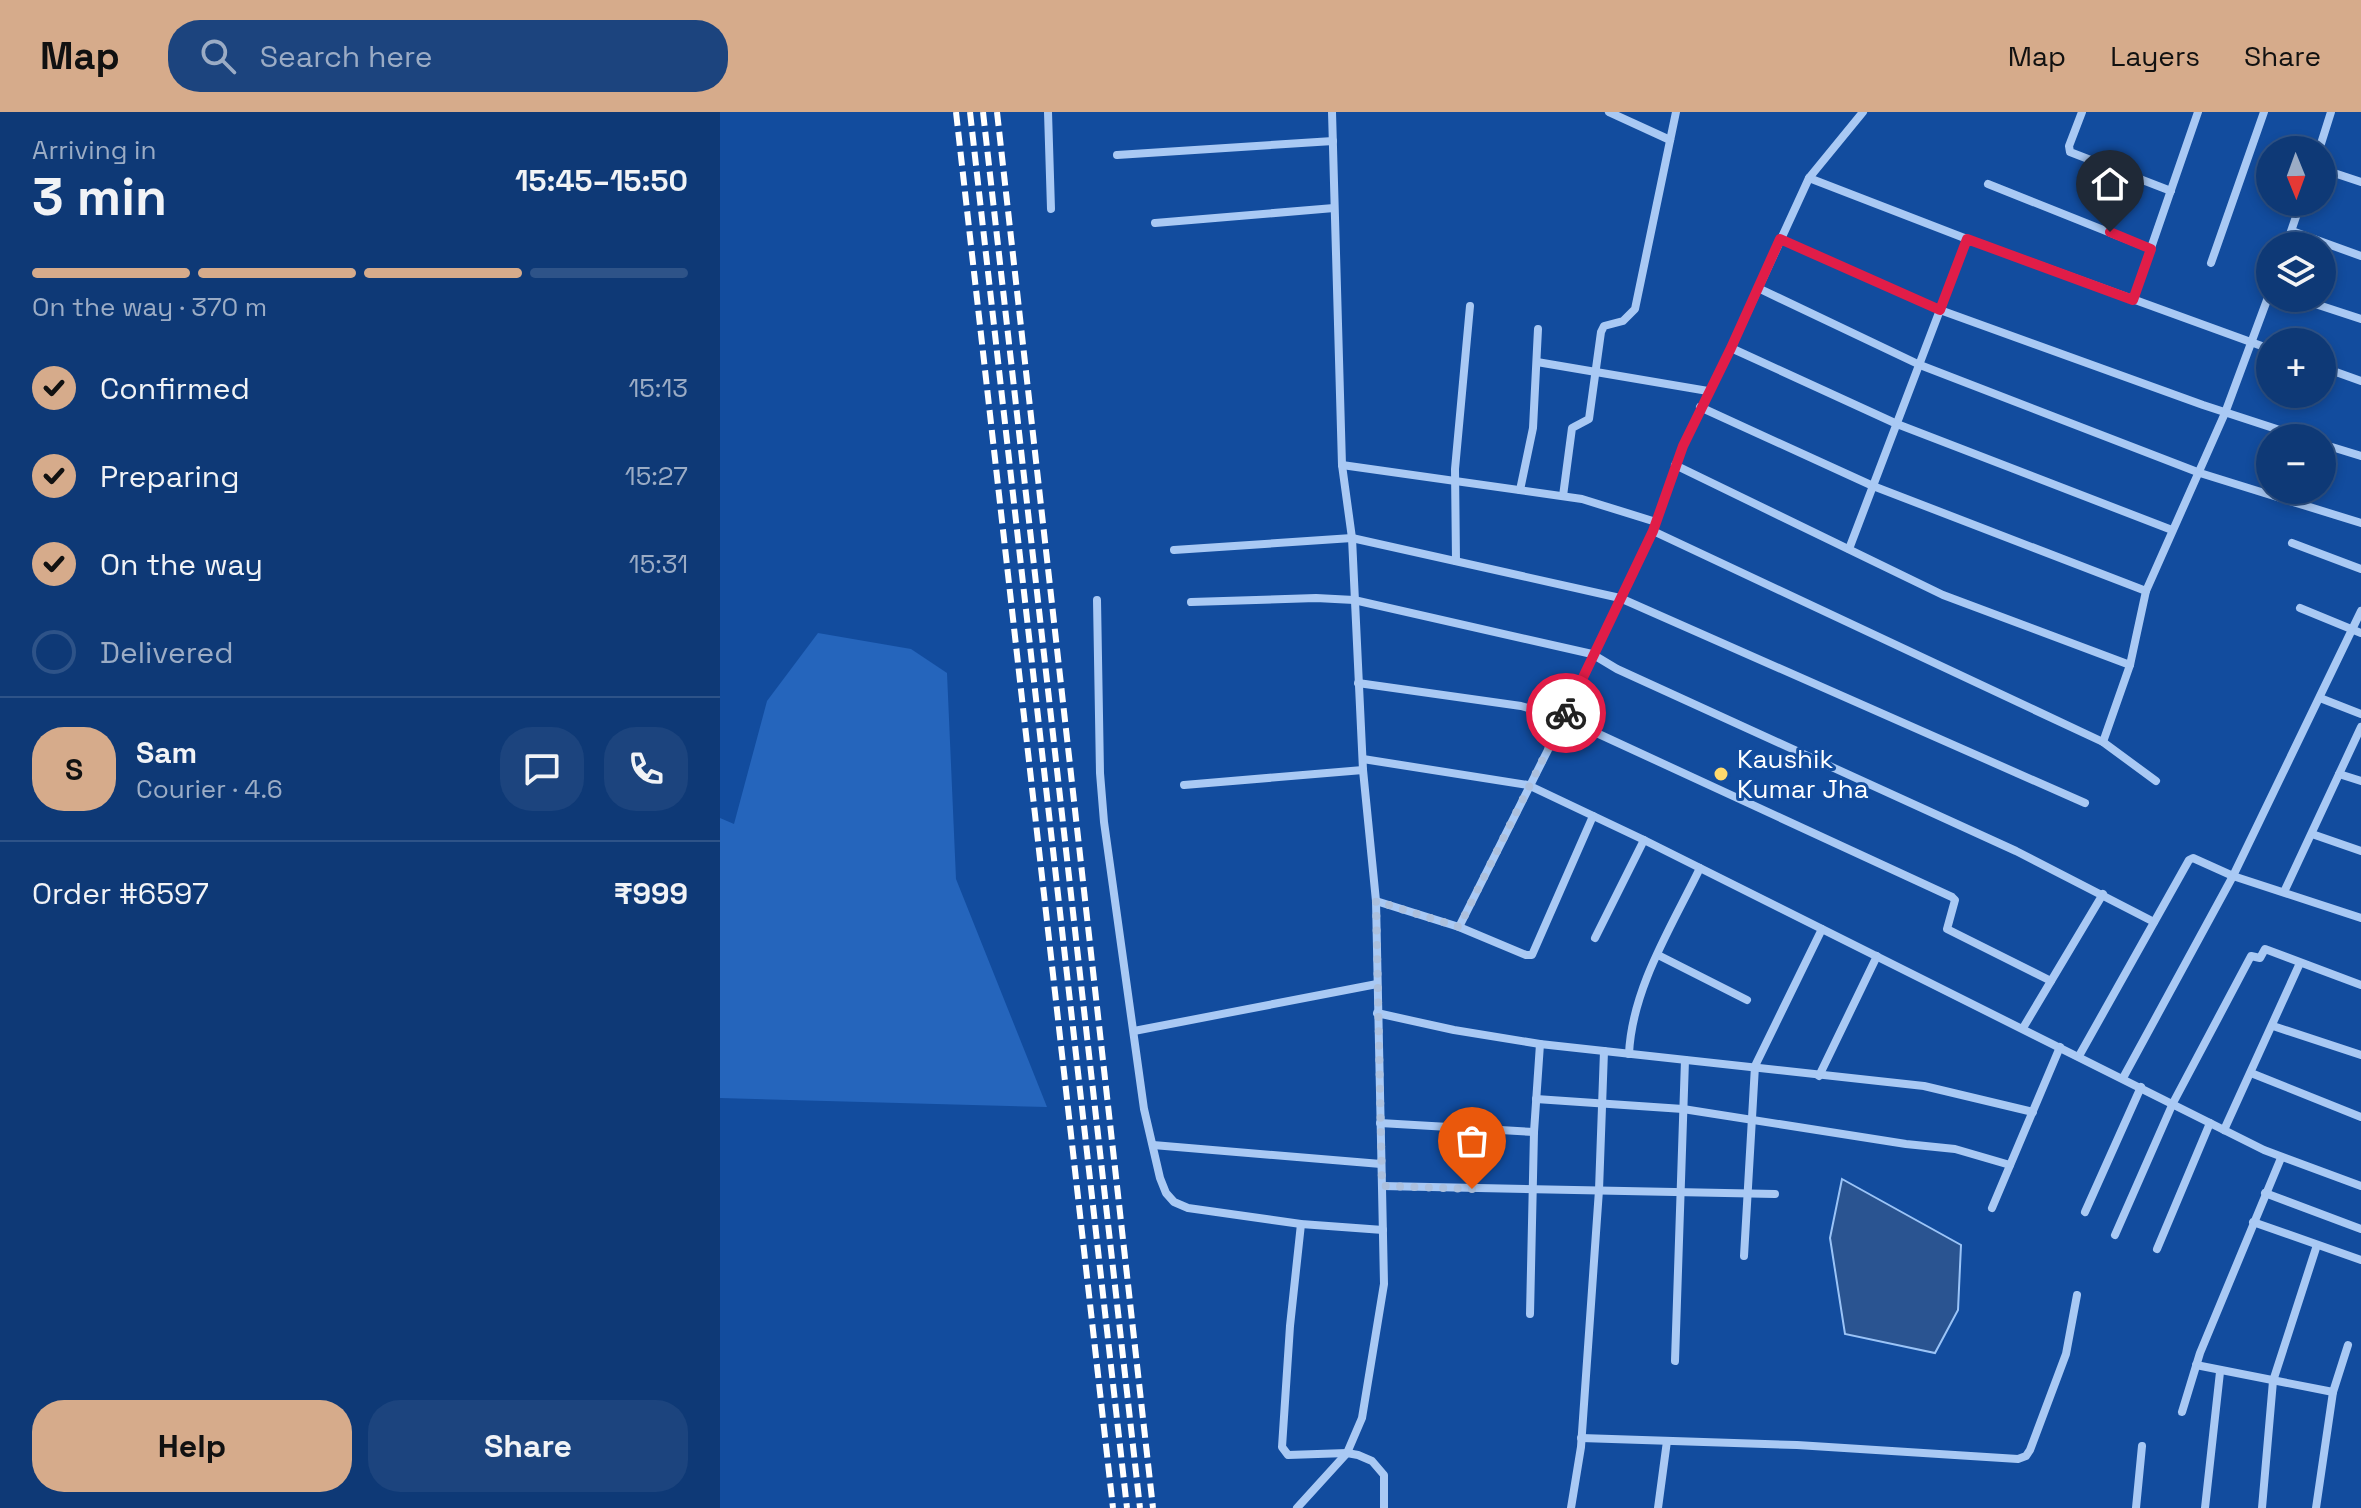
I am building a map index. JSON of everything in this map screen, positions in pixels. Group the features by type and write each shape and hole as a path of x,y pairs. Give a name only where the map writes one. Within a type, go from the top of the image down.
{"street":[{"path":"1048,112 1051,209"},
{"path":"1297,1508 1347,1453 1362,1418 1384,1284 1376,901 1363,770 1352,538 1342,465 1332,112"},
{"path":"1609,112 1670,140"},
{"path":"1563,496 1572,428 1589,419 1604,326 1623,321 1635,309 1676,112"},
{"path":"1459,927 1564,718 1654,526 1675,465 1700,407 1731,348 1809,178 1863,112"},
{"path":"2082,112 2069,146 2070,152 2171,191"},
{"path":"2133,300 2198,112"},
{"path":"2211,263 2264,112"},
{"path":"2323,136 2331,112"},
{"path":"1117,155 1333,141"},
{"path":"2336,174 2361,182"},
{"path":"1809,178 2256,345"},
{"path":"1988,184 2151,249"},
{"path":"1155,223 1334,208"},
{"path":"2297,216 2292,231 2361,256"},
{"path":"1780,239 1940,310 2260,424"},
{"path":"1849,549 1967,239"},
{"path":"1758,288 1920,365 2200,473 2361,523"},
{"path":"1456,561 1455,482 1470,306"},
{"path":"2336,311 2361,319"},
{"path":"2103,742 2130,665 2146,591 2200,473 2263,312"},
{"path":"1520,490 1533,428 1538,329"},
{"path":"1731,348 1897,424 2172,530"},
{"path":"1537,362 1708,391"},
{"path":"2336,372 2361,381"},
{"path":"1700,407 1873,486 2146,591"},
{"path":"2336,448 2361,456"},
{"path":"1342,465 1582,499 1654,526 2103,742 2156,781"},
{"path":"1675,465 1943,595 2130,665"},
{"path":"1174,550 1352,538 1620,598 2085,803"},
{"path":"2292,543 2361,569"},
{"path":"1191,602 1316,598 1354,600 1592,654 1617,669 2016,851 2154,922"},
{"path":"1097,600 1100,773 1104,822 1144,1109 1160,1178 1174,1202 1188,1208 1301,1224 1383,1230"},
{"path":"2300,608 2357,631"},
{"path":"2123,1078 2233,876 2320,698 2357,631 2361,611"},
{"path":"1358,683 1521,706 1564,718 1952,897 1955,900 1947,929 2051,981"},
{"path":"2320,698 2361,714"},
{"path":"2284,892 2361,727"},
{"path":"1363,759 1528,785 2281,1158 2361,1186"},
{"path":"1184,785 1363,770"},
{"path":"2339,774 2361,781"},
{"path":"1376,901 1459,927 1532,955 1593,816"},
{"path":"2312,834 2361,851"},
{"path":"1595,938 1644,840"},
{"path":"2079,1056 2189,860 2193,858 2233,876 2361,918"},
{"path":"1629,1054 1630,1031 1658,955 1700,868"},
{"path":"2023,1028 2103,894"},
{"path":"1744,1256 1755,1066 1822,929"},
{"path":"2115,1235 2173,1103 2251,956 2260,958 2265,949 2361,985"},
{"path":"1658,955 1747,1000"},
{"path":"1819,1076 1877,956"},
{"path":"2224,1130 2300,963"},
{"path":"1134,1031 1377,984"},
{"path":"1377,1013 1540,1044 1924,1086 2033,1112"},
{"path":"2273,1026 2361,1055"},
{"path":"1530,1314 1534,1132 1540,1044"},
{"path":"1992,1208 2060,1047"},
{"path":"1571,1508 1581,1438 1599,1190 1604,1051"},
{"path":"1675,1361 1685,1060"},
{"path":"2251,1073 2361,1117"},
{"path":"2085,1212 2141,1087"},
{"path":"1536,1099 1683,1109 1955,1149 2010,1165"},
{"path":"1380,1123 1534,1132"},
{"path":"2157,1249 2210,1123"},
{"path":"1153,1145 1381,1164"},
{"path":"2182,1412 2196,1365 2281,1158"},
{"path":"1382,1186 1775,1194"},
{"path":"2265,1193 2361,1229"},
{"path":"2253,1222 2361,1260"},
{"path":"1301,1224 1282,1447 1288,1455 1347,1453 1366,1458 1384,1475 1384,1508"},
{"path":"2262,1508 2273,1381 2317,1245"},
{"path":"1581,1438 1797,1445 2018,1459 2026,1456 2066,1354 2077,1295"},
{"path":"2316,1508 2333,1392 2348,1345"},
{"path":"2196,1365 2333,1392"},
{"path":"2205,1508 2220,1372"},
{"path":"1658,1508 1667,1441"},
{"path":"2136,1508 2142,1446"}],"shaded area":[{"path":"818,633 911,649 947,673 956,879 1047,1107 720,1098 720,818 734,824 767,701"},
{"path":"1842,1179 1961,1245 1958,1310 1935,1353 1845,1334 1830,1238"}],"railway":[{"path":"956,112 1113,1508"},
{"path":"970,112 1127,1508"},
{"path":"983,112 1140,1508"},
{"path":"997,112 1153,1508"}],"way so far":[{"path":"1472,1189 1382,1186 1376,901 1459,927 1566,713"}],"place":[{"name":"Kaushik Kumar Jha","path":"1721,774"}],"route":[{"path":"1566,713 1653,531 1683,446 1780,239 1940,310 1967,239 2133,300 2151,249 2110,232"}]}
